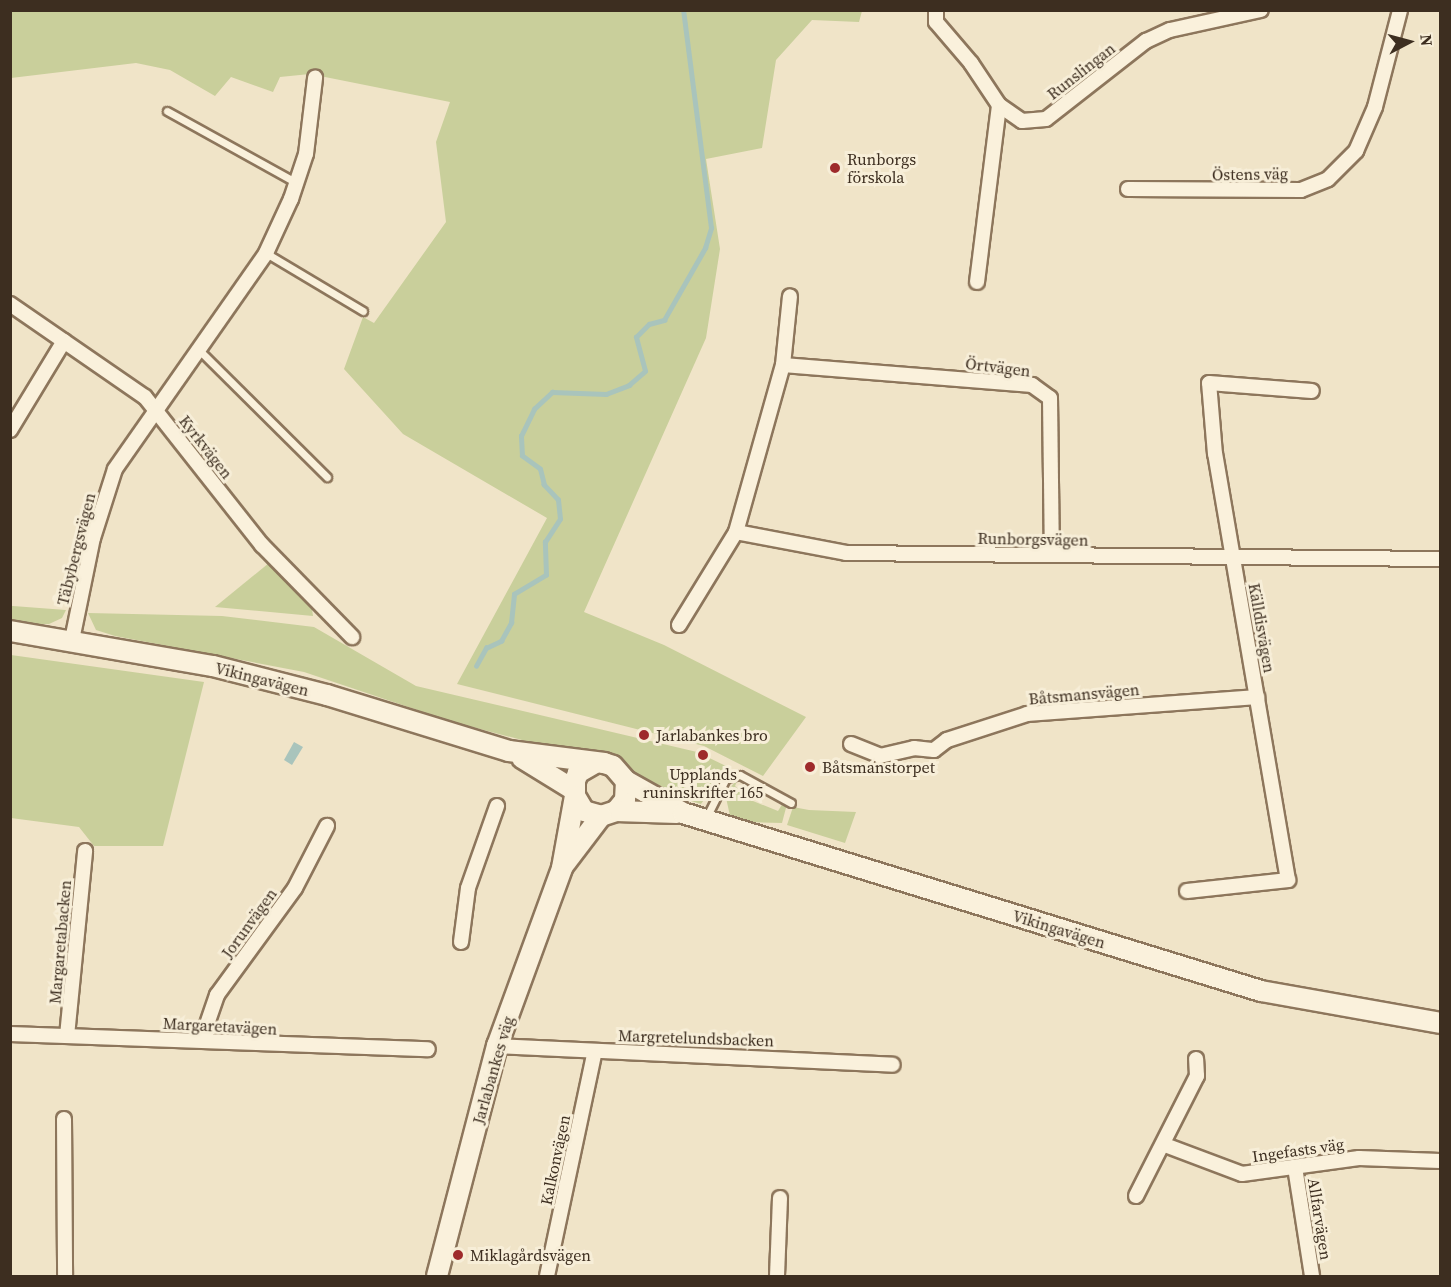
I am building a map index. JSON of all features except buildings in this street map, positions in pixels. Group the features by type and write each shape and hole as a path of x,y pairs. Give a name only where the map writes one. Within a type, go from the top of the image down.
{"main road":[{"name":"Vikingavägen","path":"10,631 213,666 327,695 509,751 613,766 626,781 682,813 705,821 1261,991 1440,1023"},
{"name":"Vikingavägen","path":"509,751 563,780 585,811 608,814 682,813"},
{"path":"574,793 578,773 595,763"},
{"path":"608,814 625,800 626,781"},
{"name":"Jarlabankes väg","path":"438,1276 497,1046 562,868 574,793"},
{"name":"Jarlabankes väg","path":"562,868 608,814"}],"street":[{"name":"Runslingan","path":"936,10 936,22 971,63 999,105 1022,121 1046,119 1146,41 1170,30 1261,10"},
{"name":"Östens väg","path":"1128,189 1301,190 1328,179 1356,152 1374,107 1400,10"},
{"name":"Täbybergsvägen","path":"72,640 93,538 115,469 200,351 266,253 297,183 306,154 315,78"},
{"path":"977,282 999,105"},
{"path":"679,625 736,532 783,365 790,296"},
{"name":"Kyrkvägen","path":"10,304 127,382 157,411 262,545 352,637"},
{"path":"10,430 64,342"},
{"name":"Örtvägen","path":"783,365 1032,385 1050,398 1052,555"},
{"name":"Källdisvägen","path":"1186,891 1288,880 1215,454 1209,383 1312,391"},
{"name":"Runborgsvägen","path":"736,532 846,553 1440,559"},
{"name":"Båtsmansvägen","path":"851,744 880,756 914,748 934,750 948,740 1027,714 1257,697"},
{"path":"461,942 468,888 497,806"},
{"name":"Jorunvägen","path":"206,1041 206,1027 217,995 295,888 327,826"},
{"name":"Margaretabacken","path":"68,1036 85,851"},
{"name":"Margaretavägen","path":"10,1035 428,1049"},
{"name":"Margretelundsbacken","path":"497,1046 856,1060 893,1065"},
{"name":"Kalkonvägen","path":"547,1276 595,1051"},
{"path":"1136,1196 1165,1145 1197,1076 1196,1059"},
{"path":"64,1119 65,1276"},
{"name":"Ingefasts väg","path":"1165,1145 1242,1174 1359,1158 1440,1161"},
{"name":"Allfarvägen","path":"1295,1167 1312,1276"},
{"path":"777,1276 780,1198"}],"lane":[{"path":"167,111 297,183"},
{"path":"266,253 363,311"},
{"path":"200,351 327,477"},
{"path":"705,821 726,778 740,775 791,803"}],"green space":[{"path":"10,11 862,11 859,22 812,20 776,60 762,148 706,159 720,249 706,338 584,612 664,645 806,717 763,776 704,746 457,684 547,518 403,434 344,369 363,317 374,323 446,222 436,142 450,102 310,74 280,77 273,92 231,77 215,96 170,70 136,63 11,78"},
{"path":"269,563 312,609 313,616 215,607"},
{"path":"10,606 66,610 62,618 49,624 32,624 11,620"},
{"path":"88,613 222,616 314,627 416,686 697,752 728,767 701,804 645,787 552,748 450,721 304,672 115,636 96,630"},
{"path":"11,655 204,682 163,846 94,846 79,827 11,818"},
{"path":"738,779 735,786 753,801 778,811 783,803 787,804 782,823 747,822 730,816 725,793"},
{"path":"793,807 856,812 845,843 787,825"}],"water":[{"path":"294,742 303,747 292,765 284,760"}],"waterway":[{"path":"476,666 486,648 501,641 511,623 514,594 546,575 545,542 560,519 558,500 544,485 540,469 522,456 521,436 534,409 552,392 606,394 629,385 645,371 636,337 649,324 664,320 705,248 711,228 683,10"}],"place":[{"name":"Runborgs förskola","path":"835,168"},
{"name":"Jarlabankes bro","path":"644,735"},
{"name":"Upplands runinskrifter 165","path":"703,755"},
{"name":"Båtsmanstorpet","path":"810,767"},
{"name":"Miklagårdsvägen","path":"458,1255"}]}
